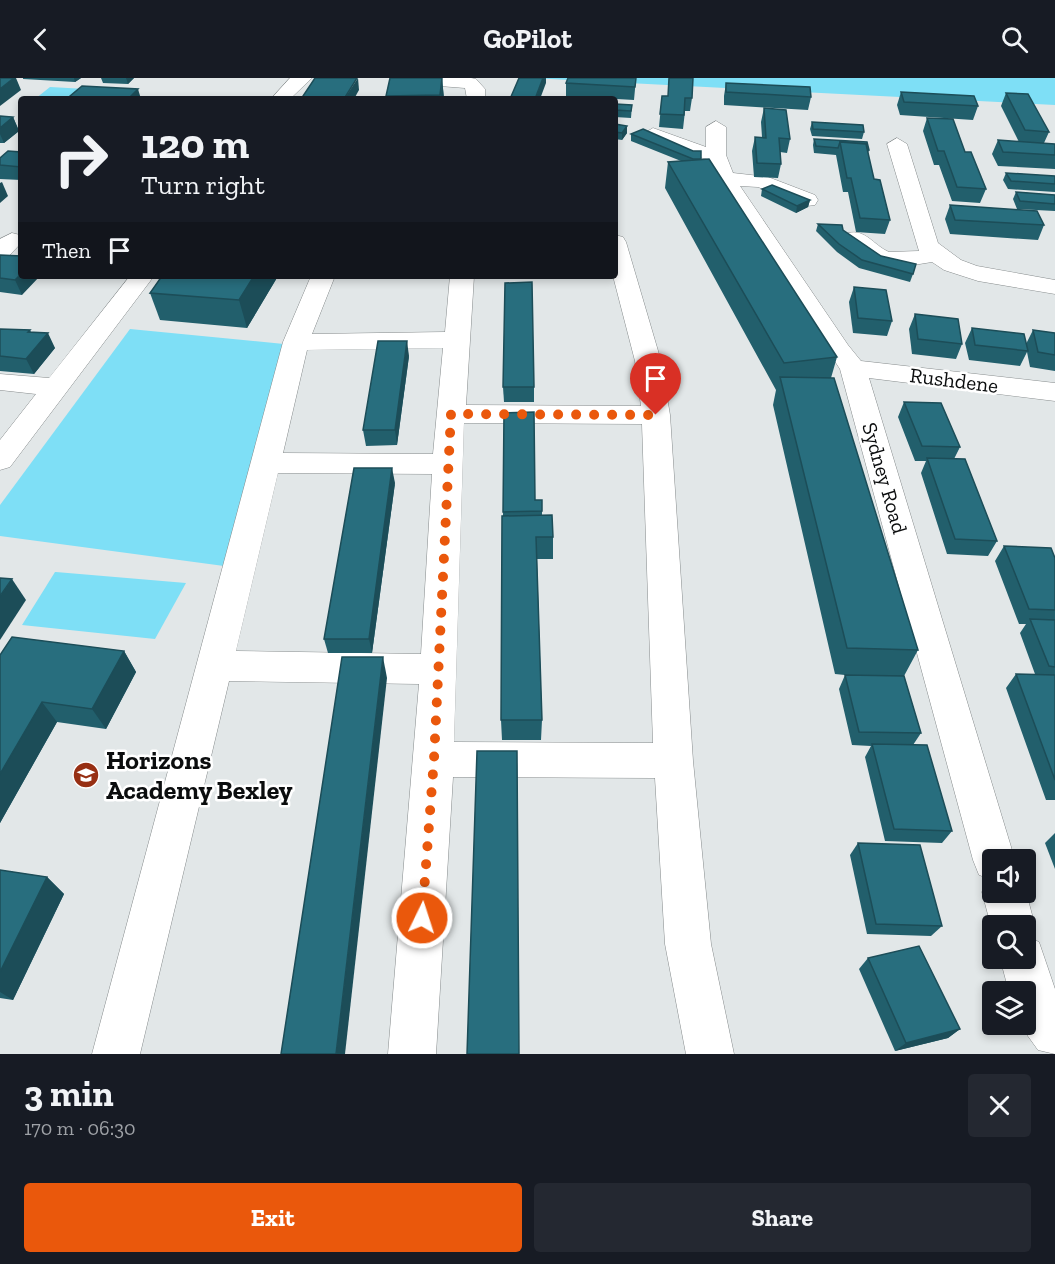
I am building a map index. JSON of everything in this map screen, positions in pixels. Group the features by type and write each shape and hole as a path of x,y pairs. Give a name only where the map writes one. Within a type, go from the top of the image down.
{"street":[{"path":"283,95 303,78"},
{"path":"401,78 470,83 476,89 476,96"},
{"name":"Sydney Road","path":"716,127 716,155 725,178 838,350 853,368 991,849"},
{"path":"653,134 696,151 716,155"},
{"path":"890,145 927,246 935,255 965,271 1055,287"},
{"path":"725,178 761,181 807,200"},
{"path":"856,238 878,258 893,261 935,255"},
{"path":"4,251 18,260"},
{"path":"618,253 648,361 656,415 673,761 688,944 710,1054"},
{"path":"0,460 54,387 140,279"},
{"path":"116,1054 296,342 322,279"},
{"path":"412,1054 434,759 436,669 447,464 462,279"},
{"path":"296,342 456,340"},
{"name":"Rushdene","path":"853,368 1055,392"},
{"path":"0,382 54,387"},
{"path":"451,414 656,415"},
{"path":"265,463 447,464"},
{"path":"214,666 436,669"},
{"path":"434,759 673,761"},
{"path":"1026,969 1037,1008 1055,1033"}],"shaded area":[{"path":"531,78 1055,78 1055,105"},
{"path":"50,87 86,89 78,96 39,96"},
{"path":"130,329 284,344 224,566 0,536 0,505"},
{"path":"55,572 186,583 155,639 22,625"}],"building":[{"path":"0,78 14,78 0,89"},
{"path":"315,78 357,78 346,96 303,96"},
{"path":"390,78 442,78 440,95 386,96"},
{"path":"519,78 543,78 536,96 511,96"},
{"path":"568,78 636,78 635,87 566,83"},
{"path":"669,78 693,78 692,98 685,98 684,115 660,114 662,96 668,96"},
{"path":"726,83 810,87 811,97 726,92"},
{"path":"82,86 138,89 131,96 70,96"},
{"path":"901,92 974,96 978,106 904,102"},
{"path":"1006,93 1028,94 1049,132 1025,130"},
{"path":"618,104 632,105 631,111 618,110"},
{"path":"764,108 786,110 790,139 779,138 781,164 757,163 755,137 766,138"},
{"path":"0,116 13,117 0,128"},
{"path":"927,118 953,119 965,152 971,152 986,189 957,187 944,151 938,151"},
{"path":"812,122 863,125 864,132 813,129"},
{"path":"618,124 627,126 622,133 618,132"},
{"path":"643,129 693,151 701,151 701,159 693,159 631,134"},
{"path":"814,139 867,142 869,150 866,144 840,142 838,148 816,146"},
{"path":"998,140 1055,144 1055,155 1003,152"},
{"path":"840,142 866,144 874,179 880,180 890,220 860,218 851,178 847,178"},
{"path":"8,151 18,152 18,167 0,165 0,158"},
{"path":"709,159 837,357 784,363 668,162"},
{"path":"1006,173 1055,176 1055,184 1011,181"},
{"path":"772,185 810,200 797,206 762,189"},
{"path":"1016,192 1055,195 1055,204 1020,201"},
{"path":"950,205 1037,211 1044,225 955,220"},
{"path":"818,224 842,225 843,230 881,256 916,264 913,274 862,260 839,244"},
{"path":"0,255 18,256 18,277 15,280 0,278"},
{"path":"160,279 252,279 239,300 150,293"},
{"path":"532,282 534,387 503,387 505,283"},
{"path":"854,287 886,290 892,321 858,318"},
{"path":"915,314 958,319 962,344 918,339"},
{"path":"972,328 1024,334 1028,351 975,345"},
{"path":"0,329 48,333 26,359 0,356"},
{"path":"1033,330 1055,333 1055,355 1038,352"},
{"path":"378,341 407,341 395,430 363,430"},
{"path":"780,377 834,378 918,650 847,648"},
{"path":"904,402 941,403 960,447 922,446"},
{"path":"534,412 535,500 542,500 542,511 503,512 504,413"},
{"path":"927,458 965,459 997,541 955,539"},
{"path":"354,468 392,468 369,639 324,639"},
{"path":"552,515 553,537 536,537 542,720 501,720 502,516"},
{"path":"1004,546 1051,548 1055,558 1055,610 1029,609"},
{"path":"0,578 12,579 0,596"},
{"path":"1030,619 1055,620 1055,667 1049,666"},
{"path":"12,637 124,651 92,709 42,702 0,774 0,655"},
{"path":"342,657 383,657 336,1054 281,1054"},
{"path":"1016,674 1055,675 1055,780"},
{"path":"845,675 904,676 921,733 859,732"},
{"path":"872,744 927,745 952,831 894,829"},
{"path":"477,751 517,751 519,1054 467,1054"},
{"path":"858,843 920,845 942,926 876,924"},
{"path":"0,870 47,877 0,972"},
{"path":"919,946 960,1029 906,1043 868,958"}],"place":[{"name":"Horizons Academy Bexley","path":"86,775"}],"route":[{"path":"422,918 434,759 436,669 451,414 656,415"}]}
